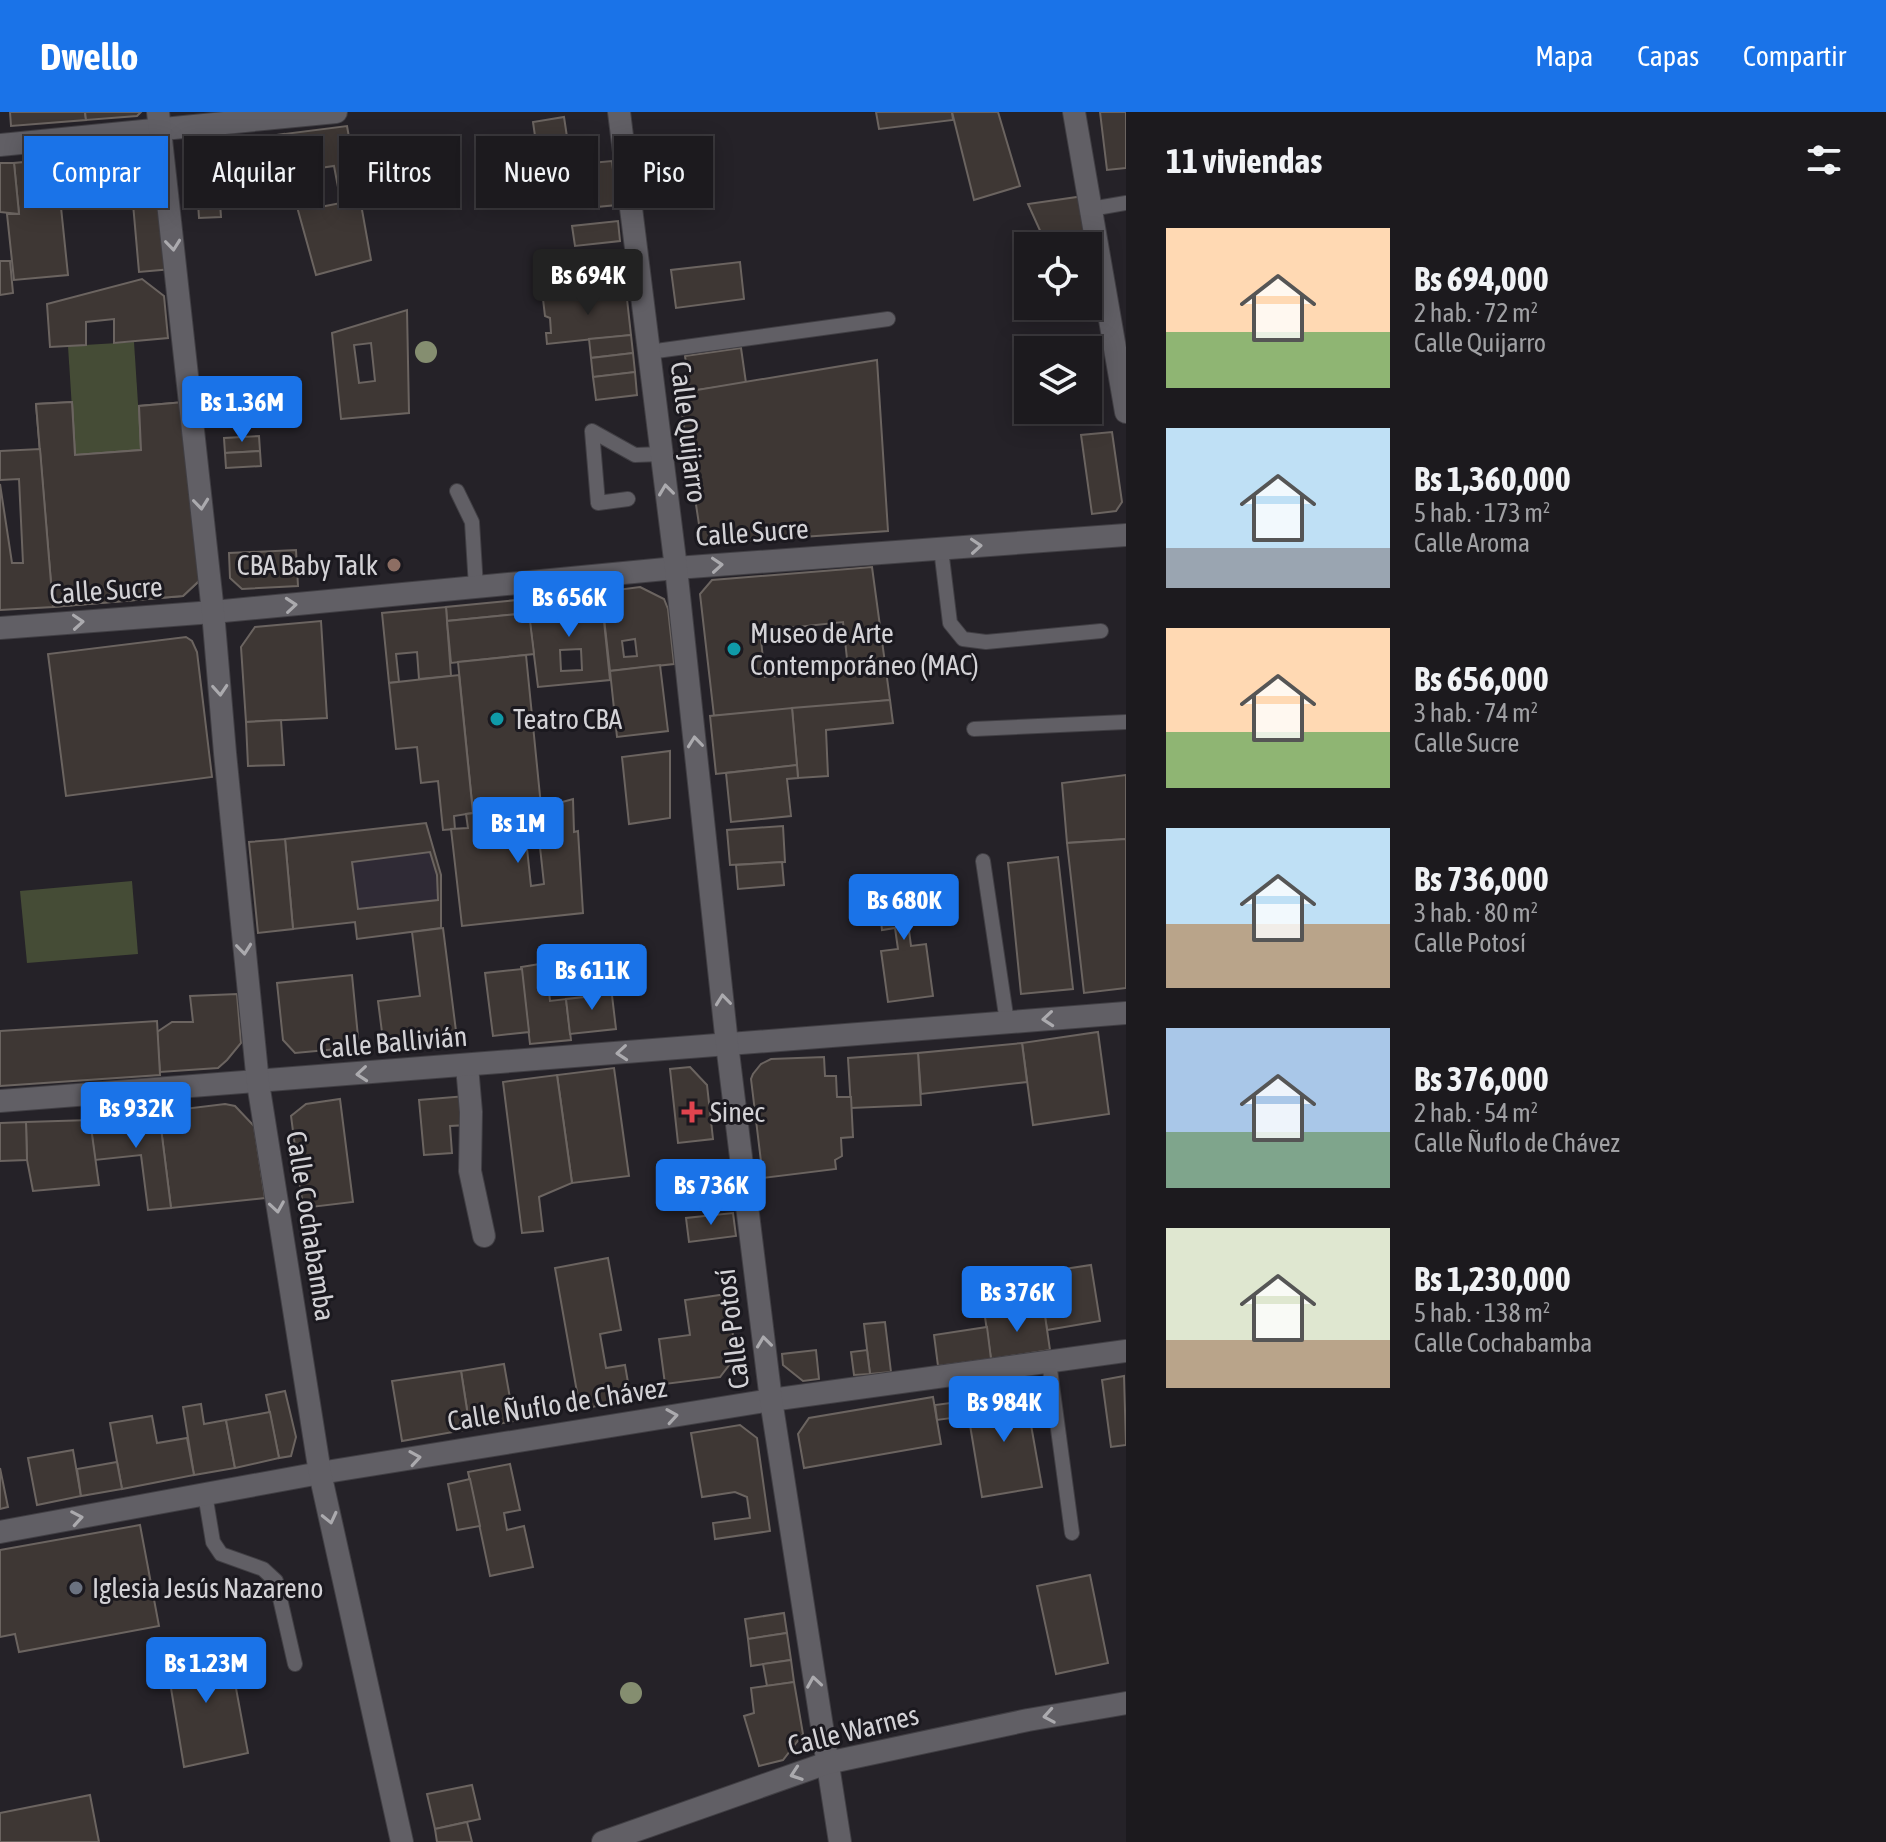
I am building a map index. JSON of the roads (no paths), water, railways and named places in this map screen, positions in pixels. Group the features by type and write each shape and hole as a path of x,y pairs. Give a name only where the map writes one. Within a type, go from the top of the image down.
{"street":[{"path":"0,145 159,121 336,112"},
{"name":"Calle Quijarro","path":"619,112 676,568"},
{"path":"1074,112 1126,412"},
{"name":"Calle Cochabamba","path":"159,121 213,612 258,1083 320,1473 402,1842"},
{"name":"Calle Sucre","path":"0,628 213,612 676,568 1126,535"},
{"name":"Calle Potosí","path":"676,568 727,1044 771,1400 840,1842"},
{"name":"Calle Ballivián","path":"0,1101 1126,1013"},
{"path":"467,1066 471,1112 470,1171 484,1236"},
{"name":"Calle Ñuflo de Chávez","path":"0,1532 320,1473 771,1400 1126,1351"},
{"name":"Calle Warnes","path":"603,1842 827,1763 1028,1720 1126,1703"}],"lane":[{"path":"1091,209 1126,203"},
{"path":"649,352 888,319"},
{"path":"628,499 598,503 592,431 635,455 662,454"},
{"path":"457,491 472,522 476,587"},
{"path":"941,549 950,623 963,639 986,642 1101,631"},
{"path":"974,729 1126,722"},
{"path":"983,861 1007,1022"},
{"path":"1049,1362 1072,1533"},
{"path":"205,1494 213,1542 221,1554 263,1569 276,1581 295,1664"}],"place":[{"name":"CBA Baby Talk","path":"394,565"},
{"name":"Museo de Arte Contemporáneo (MAC)","path":"734,649"},
{"name":"Teatro CBA","path":"497,719"},
{"name":"Sinec","path":"692,1112"},
{"name":"Iglesia Jesús Nazareno","path":"76,1588"}]}
